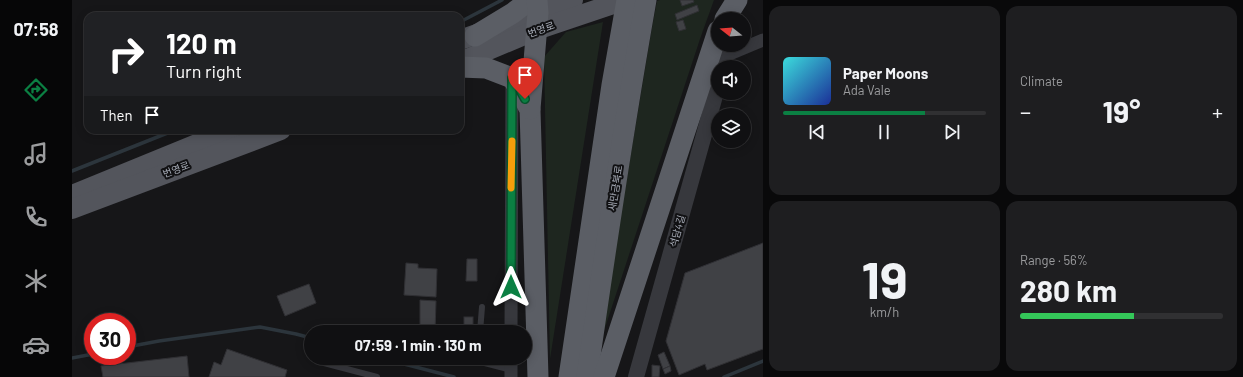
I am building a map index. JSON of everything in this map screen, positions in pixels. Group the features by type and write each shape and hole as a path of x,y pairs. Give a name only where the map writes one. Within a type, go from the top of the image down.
{"highway":[{"name":"새만금북로","path":"568,377 626,0"},
{"name":"새만금북로","path":"587,377 606,243 646,0"},
{"path":"723,12 726,0"},
{"path":"729,12 737,0"},
{"path":"468,38 513,13 535,11 530,110 538,377"},
{"path":"604,377 711,52"},
{"path":"464,67 486,68 512,78 530,110"}],"main road":[{"name":"번영로","path":"464,59 535,11 573,0"},
{"name":"번영로","path":"535,11 626,0"},
{"name":"번영로","path":"72,195 221,134"},
{"name":"번영로","path":"72,210 271,134"}],"street":[{"path":"741,12 747,0"},
{"path":"726,56 763,40"},
{"path":"511,325 512,78"},
{"name":"석담4길","path":"636,377 714,100"}],"lane":[{"path":"481,325 482,307"},
{"path":"332,365 377,377"},
{"path":"496,365 511,368"}],"shaded area":[{"path":"714,0 599,346 651,33 657,1"},
{"path":"603,22 550,359 544,57 566,32"}],"building":[{"path":"680,0 693,0 694,2 682,6"},
{"path":"697,5 699,11 677,20 675,14"},
{"path":"683,20 686,29 679,31 676,22"},
{"path":"763,243 763,349 707,370 705,364 679,375 666,341 685,273"},
{"path":"467,259 477,259 477,281 466,281"},
{"path":"406,263 418,264 418,268 437,269 436,297 404,295"},
{"path":"309,284 316,303 285,316 277,296"},
{"path":"420,300 436,301 435,325 420,325"},
{"path":"464,317 473,317 473,325 464,325"},
{"path":"227,349 287,370 285,377 209,377 214,362 221,365"},
{"path":"664,352 670,366 663,369 658,355"},
{"path":"187,356 189,377 103,377 101,366 136,365 136,362"},
{"path":"652,365 660,366 659,377 652,377"},
{"path":"670,366 671,371 665,374 663,369"}],"waterway":[{"path":"464,20 502,0"},
{"path":"72,171 165,134"},
{"path":"136,345 260,327 304,336"},
{"path":"72,358 84,356"},
{"path":"724,377 763,361"},
{"path":"408,365 454,377"}],"slow traffic":[{"path":"511,188 512,141"}],"route":[{"path":"511,287 512,78 525,99"}]}
